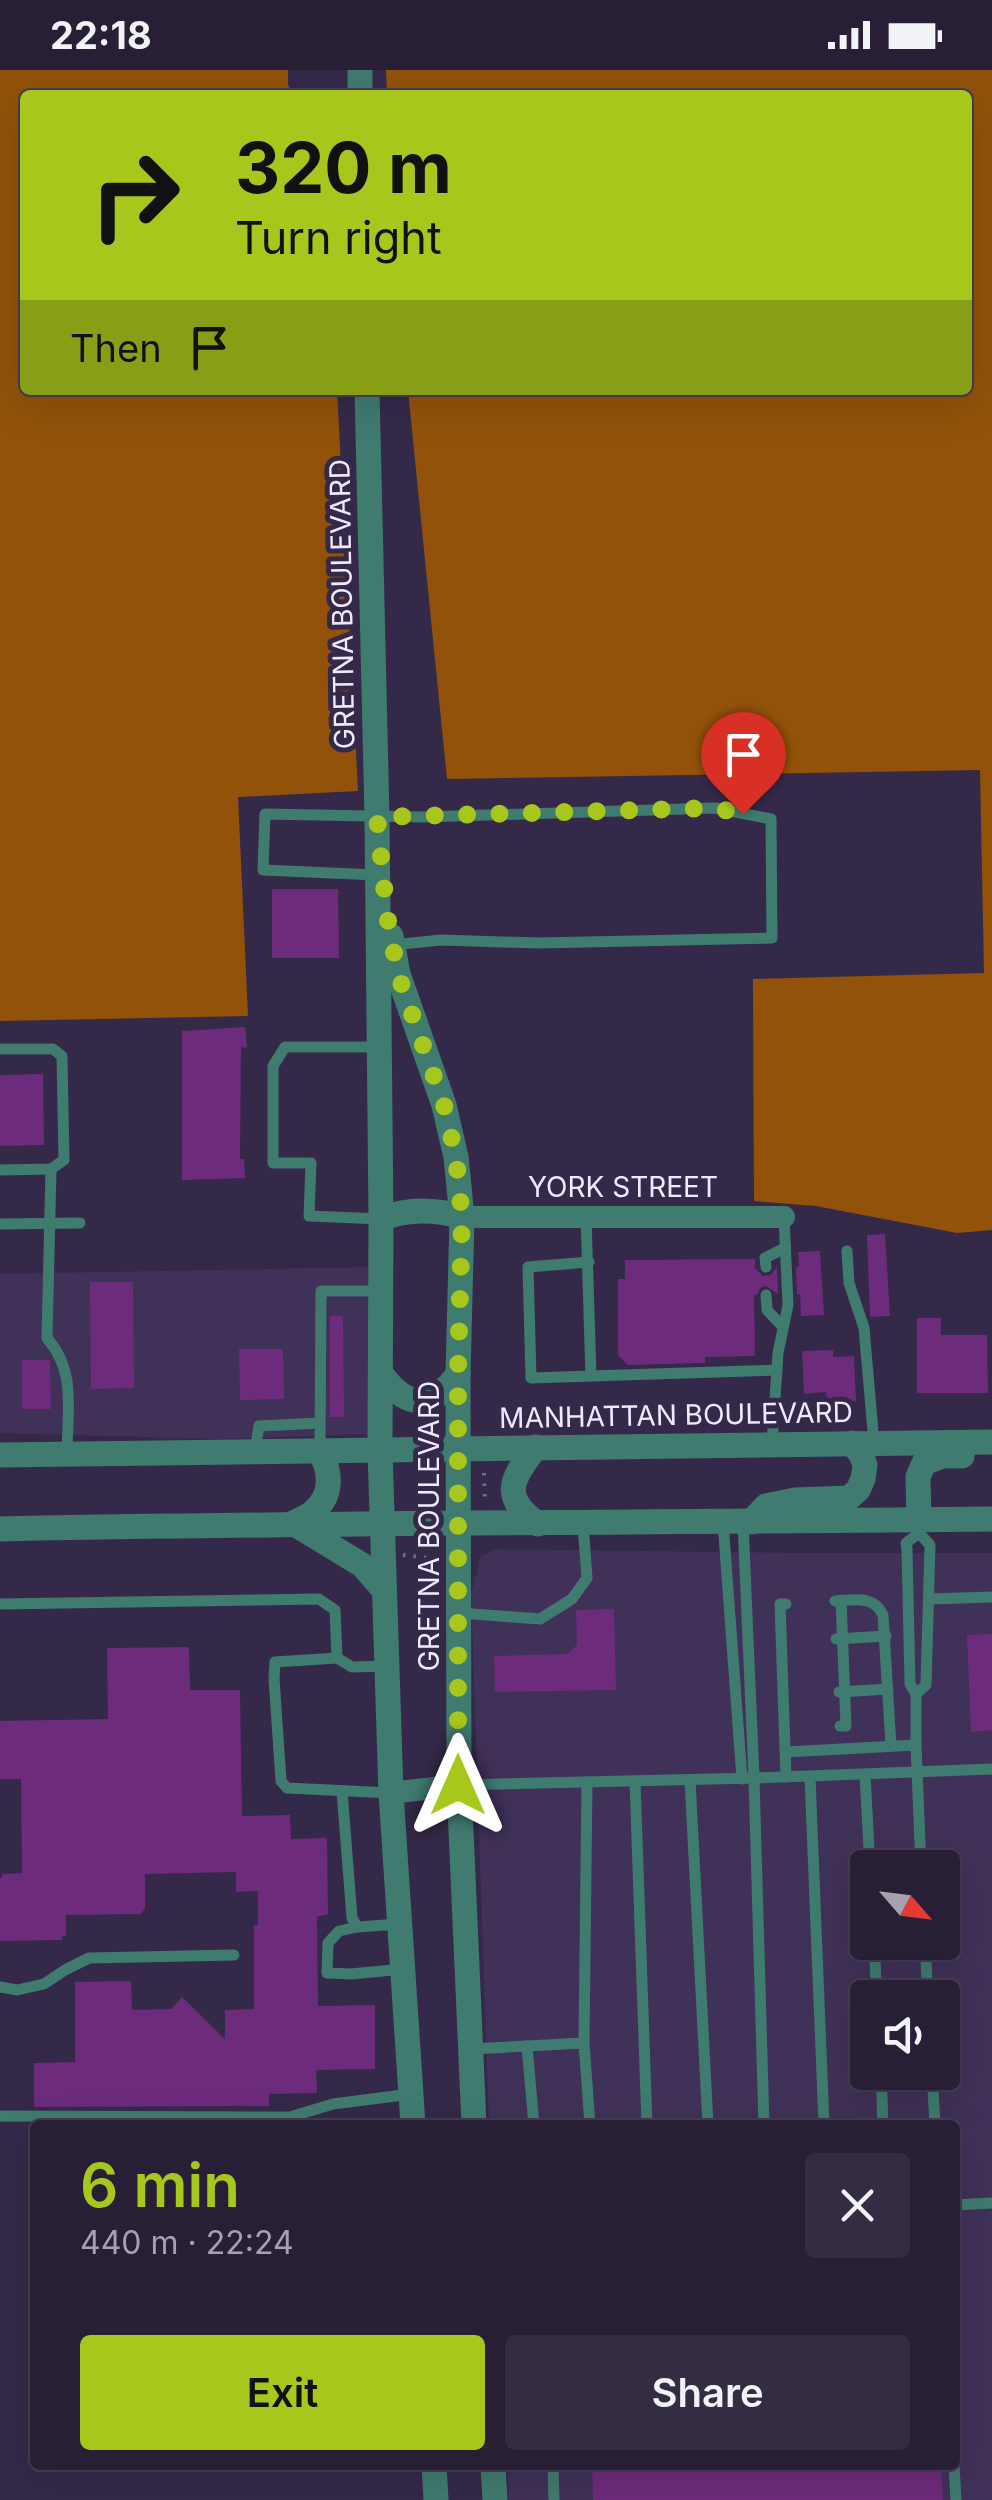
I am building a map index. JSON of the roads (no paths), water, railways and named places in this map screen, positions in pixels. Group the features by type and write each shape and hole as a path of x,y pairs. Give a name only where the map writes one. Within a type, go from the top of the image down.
{"street":[{"name":"GRETNA BOULEVARD","path":"367,395 378,875 380,1451 391,1792 413,2120"},
{"name":"GRETNA BOULEVARD","path":"377,817 387,915 398,974 444,1105 456,1157 462,1217 458,1785 474,2120"},
{"path":"382,1219 401,1210 440,1211 462,1217"},
{"name":"YORK STREET","path":"462,1217 784,1218"},
{"path":"382,1374 394,1392 406,1398 428,1400 446,1391 458,1374"},
{"name":"MANHATTAN BOULEVARD","path":"0,1456 992,1442"},
{"path":"739,1522 766,1506 795,1500 849,1498 864,1479 863,1443"},
{"path":"536,1448 517,1472 514,1498 523,1514 538,1524"},
{"path":"293,1523 316,1511 325,1494 330,1479 320,1452"},
{"path":"919,1526 918,1477 924,1463 942,1456 992,1455"},
{"path":"0,1529 293,1523 739,1522 919,1526 992,1519"},
{"path":"293,1523 362,1565 384,1590"},
{"path":"391,1792 458,1785"},
{"path":"434,2470 436,2500"},
{"path":"493,2470 495,2500"}],"lane":[{"path":"378,875 262,870 265,814 377,817 715,808 771,820 772,938 538,943 440,940 392,945"},
{"path":"380,1047 284,1047 273,1066 273,1163 311,1162 309,1216 382,1219"},
{"path":"0,1049 53,1049 62,1056 64,1160 51,1169 0,1170"},
{"path":"51,1169 47,1338 61,1354 68,1382 67,1455"},
{"path":"586,1217 591,1376"},
{"path":"772,1444 777,1370 788,1305 784,1218"},
{"path":"0,1224 80,1223"},
{"path":"766,1268 766,1258 785,1248"},
{"path":"847,1251 849,1282 864,1328 863,1443"},
{"path":"588,1262 528,1267 531,1378 777,1370"},
{"path":"320,1452 320,1291 382,1291"},
{"path":"766,1294 766,1310 784,1327"},
{"path":"254,1452 259,1426 320,1423"},
{"path":"739,1522 764,2120"},
{"path":"739,1522 748,1778"},
{"path":"458,1613 540,1619 572,1599 587,1578 584,1524"},
{"path":"916,1694 926,1684 930,1545 919,1526 906,1544 910,1684 916,1694 920,1850"},
{"path":"929,1599 992,1596"},
{"path":"0,1604 319,1600 335,1610 337,1658"},
{"path":"843,1726 838,1601 871,1600 879,1606 886,1636 890,1746"},
{"path":"786,1604 780,1604 788,1729 786,1777"},
{"path":"840,1638 886,1636"},
{"path":"387,1666 352,1667 337,1658 275,1662 274,1678 281,1781 288,1788 391,1792"},
{"path":"842,1691 888,1689"},
{"path":"786,1752 916,1746"},
{"path":"458,1785 992,1769"},
{"path":"864,1775 869,1850"},
{"path":"810,1776 824,2120"},
{"path":"690,1780 708,2120"},
{"path":"635,1781 647,2120"},
{"path":"587,1782 584,2043 590,2120"},
{"path":"342,1791 352,1918 357,1927"},
{"path":"400,1924 339,1931 328,1943 327,1973 403,1969"},
{"path":"0,1987 17,1990 44,1984 89,1958 234,1955"},
{"path":"470,2049 584,2043"},
{"path":"527,2046 534,2120"},
{"path":"882,2090 884,2120"},
{"path":"933,2090 935,2120"},
{"path":"0,2116 290,2117 332,2104 411,2094"},
{"path":"960,2205 992,2204"},
{"path":"553,2470 554,2500"},
{"path":"954,2470 956,2500"}]}
